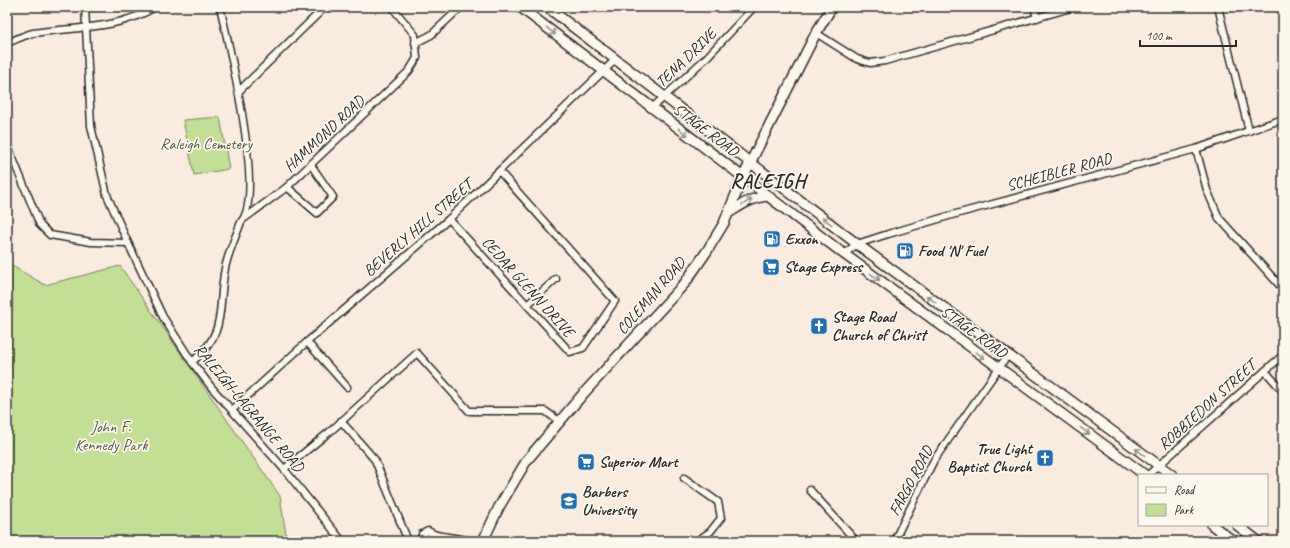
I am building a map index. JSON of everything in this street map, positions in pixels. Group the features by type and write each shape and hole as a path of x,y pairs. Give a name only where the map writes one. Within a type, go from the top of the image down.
{"main road":[{"name":"STAGE ROAD","path":"520,7 651,109 844,254 998,368 1146,474"},
{"name":"STAGE ROAD","path":"547,7 857,244 1171,474"},
{"name":"COLEMAN ROAD","path":"483,541 499,507 527,460 559,421 685,283 707,251 728,213 750,162 816,33 832,7"},
{"path":"728,213 750,199 768,196"},
{"path":"1213,526 1233,541"},
{"path":"1238,526 1252,539"}],"street":[{"name":"RALEIGH-LAGRANGE ROAD","path":"85,7 92,126 107,195 128,244 163,317 192,362 284,469 342,541"},
{"path":"7,43 32,34 86,28 129,19 142,15 155,7"},
{"path":"192,362 205,352 216,335 222,307 224,273 241,222 246,216 250,184 239,91 220,7"},
{"path":"239,91 325,7"},
{"path":"392,7 415,35 416,43 431,35 461,7"},
{"name":"TENA DRIVE","path":"651,109 706,58 754,7"},
{"path":"1034,7 1037,18"},
{"path":"816,33 857,59 870,63 885,61 1074,7"},
{"path":"1218,7 1249,131"},
{"name":"HAMMOND ROAD","path":"241,222 287,187 409,71 417,58 416,43"},
{"name":"BEVERLY HILL STREET","path":"232,410 307,342 449,219 500,172 615,60"},
{"name":"SCHEIBLER ROAD","path":"844,254 857,244 947,216 1196,149 1283,119"},
{"path":"7,144 40,225 50,235 91,242 128,244"},
{"path":"1196,149 1207,190 1219,218 1283,288"},
{"path":"287,187 317,213 333,197 311,165"},
{"name":"CEDAR GLENN DRIVE","path":"449,219 570,352 583,348 615,301 500,172"},
{"path":"527,305 556,279"},
{"path":"307,342 346,387"},
{"path":"284,469 417,353 469,411 545,411 559,421"},
{"name":"FARGO ROAD","path":"894,541 934,460 1008,355"},
{"name":"ROBBIEDON STREET","path":"1148,474 1283,355"},
{"path":"1265,371 1283,391"},
{"path":"341,420 375,460 408,541"},
{"path":"684,478 718,502 721,518 710,532 696,541"},
{"path":"810,490 856,541"},
{"path":"421,541 422,534 428,531 436,538 473,541"}],"green space":[{"name":"Raleigh Cemetery","path":"220,117 229,169 194,175 183,120"},
{"name":"John F. Kennedy Park","path":"7,263 45,285 120,266 280,496 287,541 7,541"}],"place":[{"name":"Exxon","path":"772,239"},
{"name":"Food 'N' Fuel","path":"905,251"},
{"name":"Stage Express","path":"771,267"},
{"name":"Stage Road Church of Christ","path":"819,326"},
{"name":"True Light Baptist Church","path":"1045,458"},
{"name":"Superior Mart","path":"586,462"},
{"name":"Barbers University","path":"569,501"}],"district":[{"name":"RALEIGH","path":"768,181"}]}
